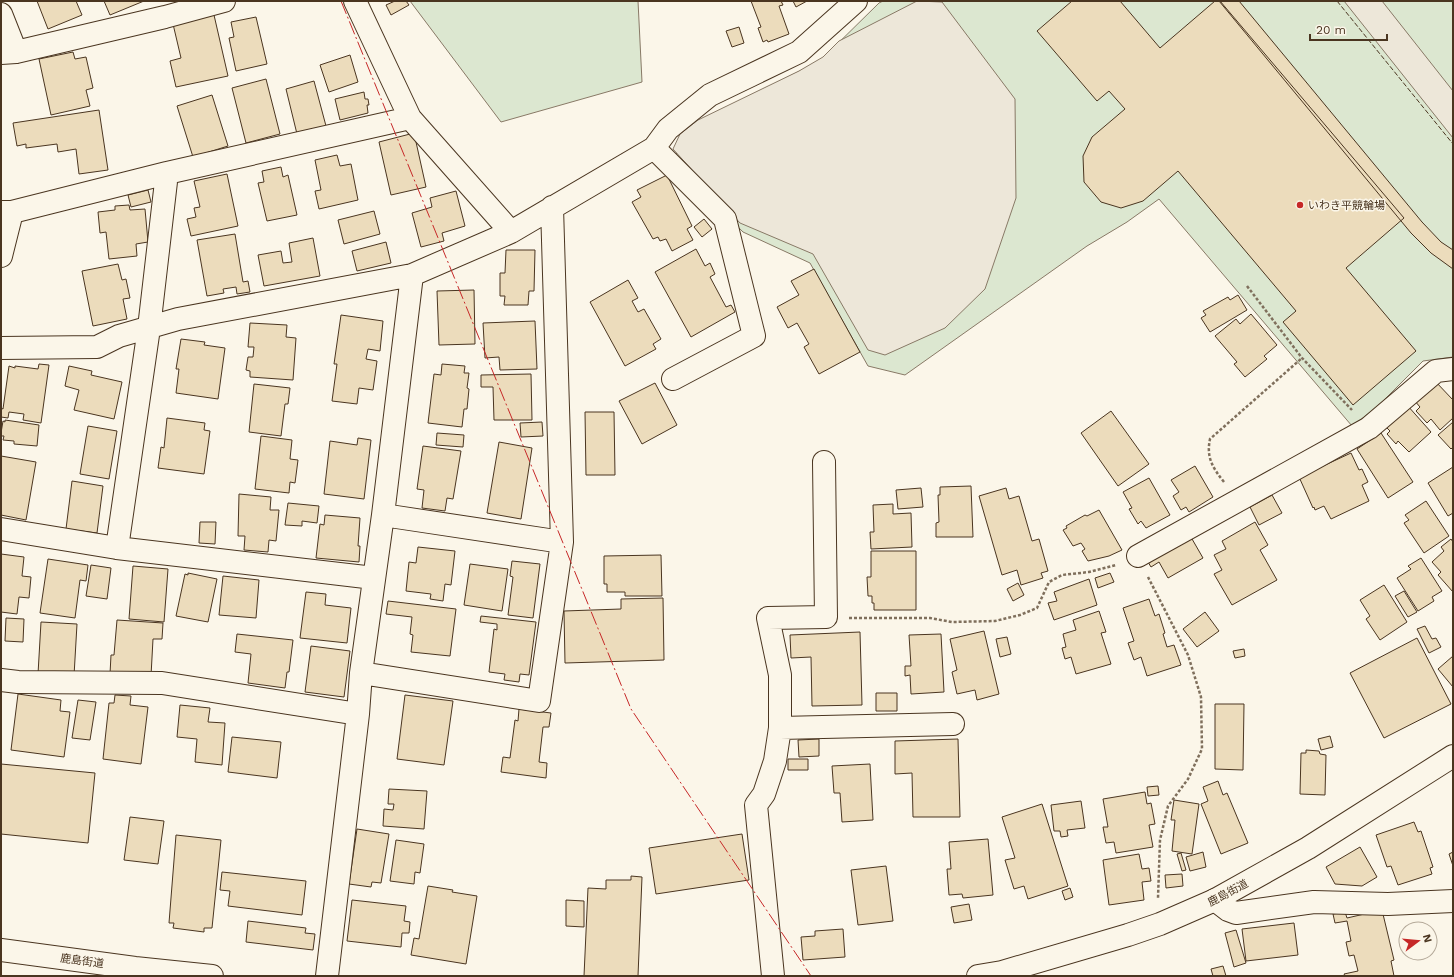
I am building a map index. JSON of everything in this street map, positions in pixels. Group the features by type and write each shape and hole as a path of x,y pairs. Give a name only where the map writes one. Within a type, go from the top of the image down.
{"street":[{"path":"1,14 8,52 162,9 224,1"},
{"path":"355,1 410,118 511,232"},
{"path":"1,348 97,347 119,336 178,319 412,275 511,232 654,148 668,128 710,96 799,52 856,1"},
{"path":"1,256 7,212 168,173 410,118"},
{"path":"654,148 725,219 754,336 673,379"},
{"path":"117,548 149,328 168,173"},
{"path":"361,673 539,700 562,542 552,207"},
{"path":"327,976 358,714 361,673 383,515 412,275"},
{"path":"1138,556 1369,428 1436,371 1453,369"},
{"path":"773,976 756,805 764,794 775,761 780,728 780,675 776,648 768,618 826,617 824,462"},
{"path":"383,515 562,542"},
{"path":"1,529 117,548 374,578"},
{"path":"1,680 18,682 162,683 358,714"},
{"path":"780,728 953,724"},
{"name":"鹿島街道","path":"978,976 1002,972 1160,924 1215,900 1308,848 1453,756"},
{"path":"1215,900 1228,910 1236,913 1314,902 1388,904 1453,901"},
{"name":"鹿島街道","path":"1,950 135,968 212,976"}],"path":[{"path":"1247,286 1302,358 1369,428"},
{"path":"1238,500 1212,467 1208,448 1210,439 1302,358"},
{"path":"826,617 930,618 952,622 995,622 1020,615 1037,608 1049,582 1062,575 1089,572 1138,556 1188,655 1201,697 1202,749 1188,778 1168,806 1160,840 1158,903 1160,924"}],"green space":[{"path":"410,1 638,1 642,82 501,122"},
{"name":"いわき平競輪場","path":"883,1 1453,1 1453,357 1423,361 1375,409 1352,426 1159,199 1127,222 1087,246 905,375 868,366 810,263 743,232 672,160 699,121 820,61 879,3"}],"shaded area":[{"path":"917,1 942,2 1015,99 1016,198 985,289 945,328 885,355 868,350 813,254 740,223 673,149 680,134 698,120 799,71 823,57 839,41"},
{"path":"1344,1 1382,1 1453,91 1453,138"}],"building":[{"path":"37,1 76,1 82,15 48,29"},
{"path":"104,1 144,1 110,15"},
{"path":"395,1 406,1 409,5 391,15 386,5"},
{"path":"751,1 781,1 783,5 779,6 789,34 768,42 767,40 763,42 758,28 761,27"},
{"path":"793,1 807,1 796,7"},
{"name":"いわき平競輪場","path":"1072,1 1120,1 1160,48 1215,1 1220,1 1404,218 1346,268 1416,351 1353,405 1283,322 1296,311 1178,171 1143,201 1121,208 1101,202 1084,182 1083,156 1092,137 1125,109 1109,91 1097,101 1037,31"},
{"path":"1219,1 1239,1 1422,222 1441,242 1453,250 1453,269 1431,253 1411,233"},
{"path":"214,15 228,76 176,87 170,61 181,58 173,24"},
{"path":"256,17 267,64 236,71 229,38 234,37 231,22"},
{"path":"739,27 744,43 732,47 726,31"},
{"path":"73,52 75,59 86,57 93,88 86,90 90,106 51,115 39,59"},
{"path":"350,55 358,82 329,92 320,65"},
{"path":"266,79 280,134 246,143 232,88"},
{"path":"314,81 326,126 297,134 286,89"},
{"path":"364,92 365,99 368,99 368,113 340,120 335,99"},
{"path":"212,95 228,146 193,157 177,106"},
{"path":"99,110 108,170 79,174 76,149 58,152 57,144 26,148 26,144 17,146 13,123"},
{"path":"414,133 426,187 391,195 379,142"},
{"path":"337,155 340,166 351,164 358,200 319,209 315,191 321,190 315,160"},
{"path":"281,167 283,177 288,175 297,215 267,221 258,183 264,182 262,171"},
{"path":"227,174 238,226 191,236 187,219 196,217 194,208 200,207 194,181"},
{"path":"667,175 692,226 687,229 693,240 672,251 666,239 660,241 658,237 653,239 632,202 641,197 637,190"},
{"path":"148,190 151,202 131,207 128,195"},
{"path":"456,191 465,226 442,233 444,241 421,247 412,213 432,207 430,198"},
{"path":"129,205 130,210 145,209 148,242 136,244 137,256 109,259 106,232 100,233 98,212 115,210 115,206"},
{"path":"374,211 380,234 344,244 338,220"},
{"path":"704,219 712,229 702,237 694,227"},
{"path":"235,234 243,282 248,281 250,292 237,294 236,287 223,289 224,293 207,296 197,240"},
{"path":"313,238 320,276 264,286 258,255 281,251 283,263 292,262 289,243"},
{"path":"386,242 391,263 357,271 352,251"},
{"path":"696,249 705,266 710,263 715,274 710,277 726,307 731,305 735,312 691,337 655,272"},
{"path":"506,250 535,250 534,291 529,291 528,305 504,305 505,296 500,296 500,273 505,273"},
{"path":"118,264 122,280 126,279 130,298 123,299 127,319 93,326 82,271"},
{"path":"814,269 860,352 819,374 804,347 809,344 797,323 788,328 777,307 799,295 791,281"},
{"path":"628,280 638,298 632,301 638,312 644,309 661,339 653,344 656,349 625,366 590,302"},
{"path":"474,290 475,344 439,345 437,291"},
{"path":"1238,295 1247,310 1210,332 1201,318 1206,315 1203,311 1228,297 1230,300"},
{"path":"1251,314 1277,345 1264,356 1267,359 1245,377 1234,364 1237,362 1215,336 1236,319 1240,324"},
{"path":"341,315 383,321 380,351 368,349 366,359 377,361 373,390 359,388 357,404 332,401 337,364 334,364"},
{"path":"535,321 537,369 500,370 499,357 485,358 483,323"},
{"path":"250,323 287,325 286,337 296,338 293,380 250,377 250,371 246,370 248,357 253,357 254,347 248,347"},
{"path":"181,339 205,342 204,345 225,348 218,399 176,393 179,369 176,369"},
{"path":"39,364 49,365 41,423 23,420 24,414 9,412 8,418 1,417 1,408 3,409 9,366 15,368 15,366 38,369"},
{"path":"442,364 465,366 464,373 469,373 467,409 464,409 462,427 428,423 434,374 441,375"},
{"path":"69,366 92,371 91,375 122,382 114,419 74,410 79,390 65,386"},
{"path":"531,374 532,420 494,420 493,387 481,387 481,375"},
{"path":"1435,381 1453,400 1453,418 1440,430 1431,419 1427,423 1416,411 1420,407 1414,400"},
{"path":"655,383 677,425 642,444 619,401"},
{"path":"254,384 290,388 288,404 285,404 281,436 249,432"},
{"path":"1407,405 1431,432 1409,452 1398,441 1396,444 1387,434 1390,431 1384,425"},
{"path":"1111,411 1149,464 1118,486 1081,433"},
{"path":"585,412 614,412 615,475 586,475"},
{"path":"167,418 205,423 204,430 210,431 204,474 158,468 161,447 164,448"},
{"path":"5,420 39,425 37,446 14,444 14,441 3,440 4,436 1,436 1,433 3,421 5,422"},
{"path":"542,422 543,436 521,437 520,423"},
{"path":"1453,422 1453,447 1451,449 1438,435"},
{"path":"88,426 117,431 109,479 80,474"},
{"path":"437,433 464,435 463,447 436,445"},
{"path":"1381,433 1413,482 1388,498 1357,449"},
{"path":"261,436 292,440 290,459 298,460 295,483 290,482 289,493 255,489"},
{"path":"358,438 371,440 364,499 324,494 330,441 357,445"},
{"path":"499,442 532,448 521,519 487,513"},
{"path":"423,446 461,451 453,499 447,498 445,511 422,508 424,490 417,489"},
{"path":"1351,453 1359,470 1362,469 1368,482 1362,485 1369,501 1331,519 1324,506 1315,510 1314,507 1313,508 1299,477"},
{"path":"1,456 36,462 26,520 1,515"},
{"path":"1195,466 1213,497 1189,512 1186,507 1181,510 1173,496 1179,492 1171,480"},
{"path":"1453,467 1453,513 1448,516 1428,483"},
{"path":"1149,478 1170,515 1146,528 1141,521 1138,524 1129,509 1132,508 1123,492"},
{"path":"72,481 103,486 97,533 66,529"},
{"path":"971,486 973,537 936,537 936,523 939,522 938,495 940,495 940,487"},
{"path":"921,488 923,507 898,509 896,490"},
{"path":"1006,488 1009,499 1019,496 1032,541 1039,539 1048,571 1041,573 1043,578 1021,585 1017,570 1002,575 979,496"},
{"path":"239,494 271,497 270,510 279,510 276,541 269,540 268,552 244,550 245,536 238,536"},
{"path":"1272,495 1282,513 1259,525 1250,507"},
{"path":"1426,501 1449,536 1424,553 1404,523 1409,520 1405,515"},
{"path":"288,503 319,506 317,523 302,521 302,526 285,525"},
{"path":"893,504 893,514 911,513 912,547 871,549 870,532 874,532 873,505"},
{"path":"1099,510 1122,550 1109,556 1088,561 1082,551 1085,549 1081,543 1073,546 1063,530 1067,528 1066,526 1085,515 1087,516"},
{"path":"325,515 360,518 358,546 360,546 359,562 316,558 320,524 324,525"},
{"path":"200,522 216,522 215,544 199,543"},
{"path":"1255,522 1268,545 1260,550 1277,580 1232,605 1214,574 1222,570 1214,555 1226,549 1222,541"},
{"path":"1188,532 1203,558 1168,578 1159,562 1151,567 1145,557"},
{"path":"1451,539 1453,542 1453,592 1438,575 1441,572 1432,562 1444,551 1441,547"},
{"path":"418,547 455,551 451,585 445,584 443,601 430,599 431,594 406,591 409,562 416,563"},
{"path":"871,551 916,551 916,610 874,610 872,596 868,596 867,577 871,577"},
{"path":"1,554 24,557 22,576 31,577 29,598 19,597 17,614 1,612"},
{"path":"661,555 662,596 625,596 625,592 607,592 607,584 604,584 604,556"},
{"path":"1421,558 1442,591 1432,597 1434,601 1418,611 1397,578 1411,569 1408,566"},
{"path":"48,559 88,565 86,581 80,580 75,618 40,613"},
{"path":"512,561 540,564 533,618 508,615 513,577 510,576"},
{"path":"470,564 508,569 502,611 464,605"},
{"path":"91,565 111,568 107,599 86,596"},
{"path":"133,566 168,569 164,622 129,619"},
{"path":"188,573 217,579 208,622 176,616 185,574 188,575"},
{"path":"1110,573 1114,582 1098,588 1095,578"},
{"path":"223,576 259,580 256,618 219,615"},
{"path":"1089,579 1097,605 1054,620 1048,603 1057,601 1054,592"},
{"path":"1018,583 1024,595 1013,601 1007,589"},
{"path":"1384,585 1407,622 1380,640 1366,619 1370,616 1360,600"},
{"path":"1404,591 1417,612 1408,617 1395,596"},
{"path":"306,592 326,594 325,605 351,608 347,643 300,638"},
{"path":"663,598 664,660 565,663 564,611 621,609 621,599"},
{"path":"1149,599 1155,616 1159,614 1165,633 1163,634 1167,647 1174,645 1181,665 1147,676 1141,657 1134,660 1128,643 1134,641 1123,608"},
{"path":"388,601 456,609 450,656 411,652 413,635 410,634 412,617 386,614"},
{"path":"1099,611 1106,632 1101,633 1111,664 1076,674 1071,657 1065,659 1062,648 1066,647 1063,634 1076,630 1073,620"},
{"path":"1205,612 1219,631 1197,647 1183,629"},
{"path":"481,616 536,622 529,675 520,674 519,682 504,680 505,674 489,672 494,629 497,630 497,624 480,622"},
{"path":"6,618 24,619 23,642 5,641"},
{"path":"117,620 163,623 162,639 153,639 151,676 110,674 111,655 114,655"},
{"path":"41,622 77,624 74,676 38,674"},
{"path":"1425,626 1432,639 1436,638 1441,647 1429,653 1417,629"},
{"path":"984,631 999,694 977,700 975,690 957,694 952,672 957,670 950,639"},
{"path":"860,632 862,705 812,706 811,657 791,658 790,635"},
{"path":"237,634 293,640 289,672 287,672 285,688 248,683 251,654 235,652"},
{"path":"941,634 944,692 911,694 910,675 905,676 905,666 911,666 909,635"},
{"path":"1007,637 1011,654 1000,657 996,639"},
{"path":"1417,638 1451,704 1384,738 1350,673"},
{"path":"311,646 350,651 344,697 305,692"},
{"path":"1244,649 1245,656 1235,658 1233,651"},
{"path":"1453,656 1453,687 1438,669"},
{"path":"876,693 897,693 897,711 876,711"},
{"path":"18,694 61,700 60,711 70,712 64,757 11,750"},
{"path":"115,695 131,696 130,705 148,707 141,764 103,759 109,703 114,703"},
{"path":"405,695 453,701 444,765 397,759"},
{"path":"78,700 96,702 90,740 72,738"},
{"path":"1215,704 1244,704 1243,770 1215,769"},
{"path":"180,705 210,708 208,722 225,723 222,765 195,762 197,739 177,737"},
{"path":"519,709 551,713 549,727 543,727 539,762 547,763 546,778 501,772 503,757 510,758 515,720 518,721"},
{"path":"1330,736 1333,747 1321,750 1318,739"},
{"path":"232,737 281,742 277,778 228,772"},
{"path":"819,739 819,756 799,757 798,740"},
{"path":"958,739 960,817 913,817 912,773 895,774 895,741"},
{"path":"1306,750 1319,751 1320,754 1326,755 1325,795 1300,794 1301,753 1306,753"},
{"path":"788,759 808,759 808,770 788,770"},
{"path":"1,764 95,773 88,843 1,834"},
{"path":"870,764 873,820 842,822 840,793 834,793 832,766"},
{"path":"1218,781 1223,795 1227,793 1248,843 1221,854 1201,804 1208,801 1203,787"},
{"path":"1158,786 1159,795 1148,796 1147,787"},
{"path":"389,789 427,791 424,829 383,826 384,809 393,810 394,804 388,804"},
{"path":"1145,792 1147,804 1151,803 1155,824 1149,825 1153,847 1116,853 1114,842 1106,843 1103,827 1108,827 1103,799"},
{"path":"1174,800 1199,804 1192,854 1172,851 1175,820 1171,820"},
{"path":"1081,801 1085,828 1067,830 1068,836 1061,837 1060,831 1054,831 1051,805"},
{"path":"1042,804 1068,886 1028,899 1024,886 1014,889 1005,860 1015,858 1002,817"},
{"path":"130,817 164,821 158,864 124,860"},
{"path":"1414,822 1418,832 1421,831 1433,867 1430,868 1432,874 1398,885 1391,866 1387,867 1376,835"},
{"path":"357,829 389,834 381,883 372,882 371,887 349,884"},
{"path":"742,834 749,880 656,894 649,848"},
{"path":"176,835 221,840 212,928 204,928 204,932 173,928 174,923 169,923"},
{"path":"988,839 993,895 963,898 962,894 949,895 947,869 951,869 949,842"},
{"path":"396,840 424,844 420,873 415,872 414,884 390,881"},
{"path":"1360,847 1377,877 1362,886 1335,884 1326,867"},
{"path":"1203,852 1206,867 1190,871 1186,857"},
{"path":"1453,852 1453,866 1449,854"},
{"path":"1181,853 1186,870 1182,871 1177,854"},
{"path":"1139,854 1142,869 1149,868 1151,881 1142,882 1144,900 1109,905 1103,860"},
{"path":"886,866 893,921 858,925 851,870"},
{"path":"222,872 306,881 302,915 228,906 230,891 220,890"},
{"path":"1182,874 1183,886 1166,888 1165,875"},
{"path":"631,876 642,877 638,976 584,976 588,888 606,889 606,880 631,880"},
{"path":"428,886 477,896 466,964 411,955 414,938 419,939"},
{"path":"1070,888 1073,897 1065,900 1062,891"},
{"path":"352,900 406,906 404,921 410,922 409,933 402,933 401,947 347,941"},
{"path":"566,900 584,901 584,927 566,926"},
{"path":"969,904 972,920 954,923 951,907"},
{"path":"1382,910 1394,960 1391,961 1394,976 1345,976 1344,974 1358,971 1354,955 1349,956 1346,942 1351,941 1347,921 1335,923 1333,914 1345,912 1347,918"},
{"path":"248,921 306,928 305,933 315,934 313,950 246,942"},
{"path":"1294,923 1298,955 1246,961 1242,929"},
{"path":"843,929 845,957 803,960 801,937 815,936 815,931"},
{"path":"1236,930 1246,963 1234,967 1225,933"},
{"path":"1223,966 1226,976 1213,976 1211,969"}],"fence":[{"path":"1337,1 1453,144"}],"power":[{"path":"341,1 631,709 811,976"}],"place":[{"name":"いわき平競輪場","path":"1300,205"}]}
